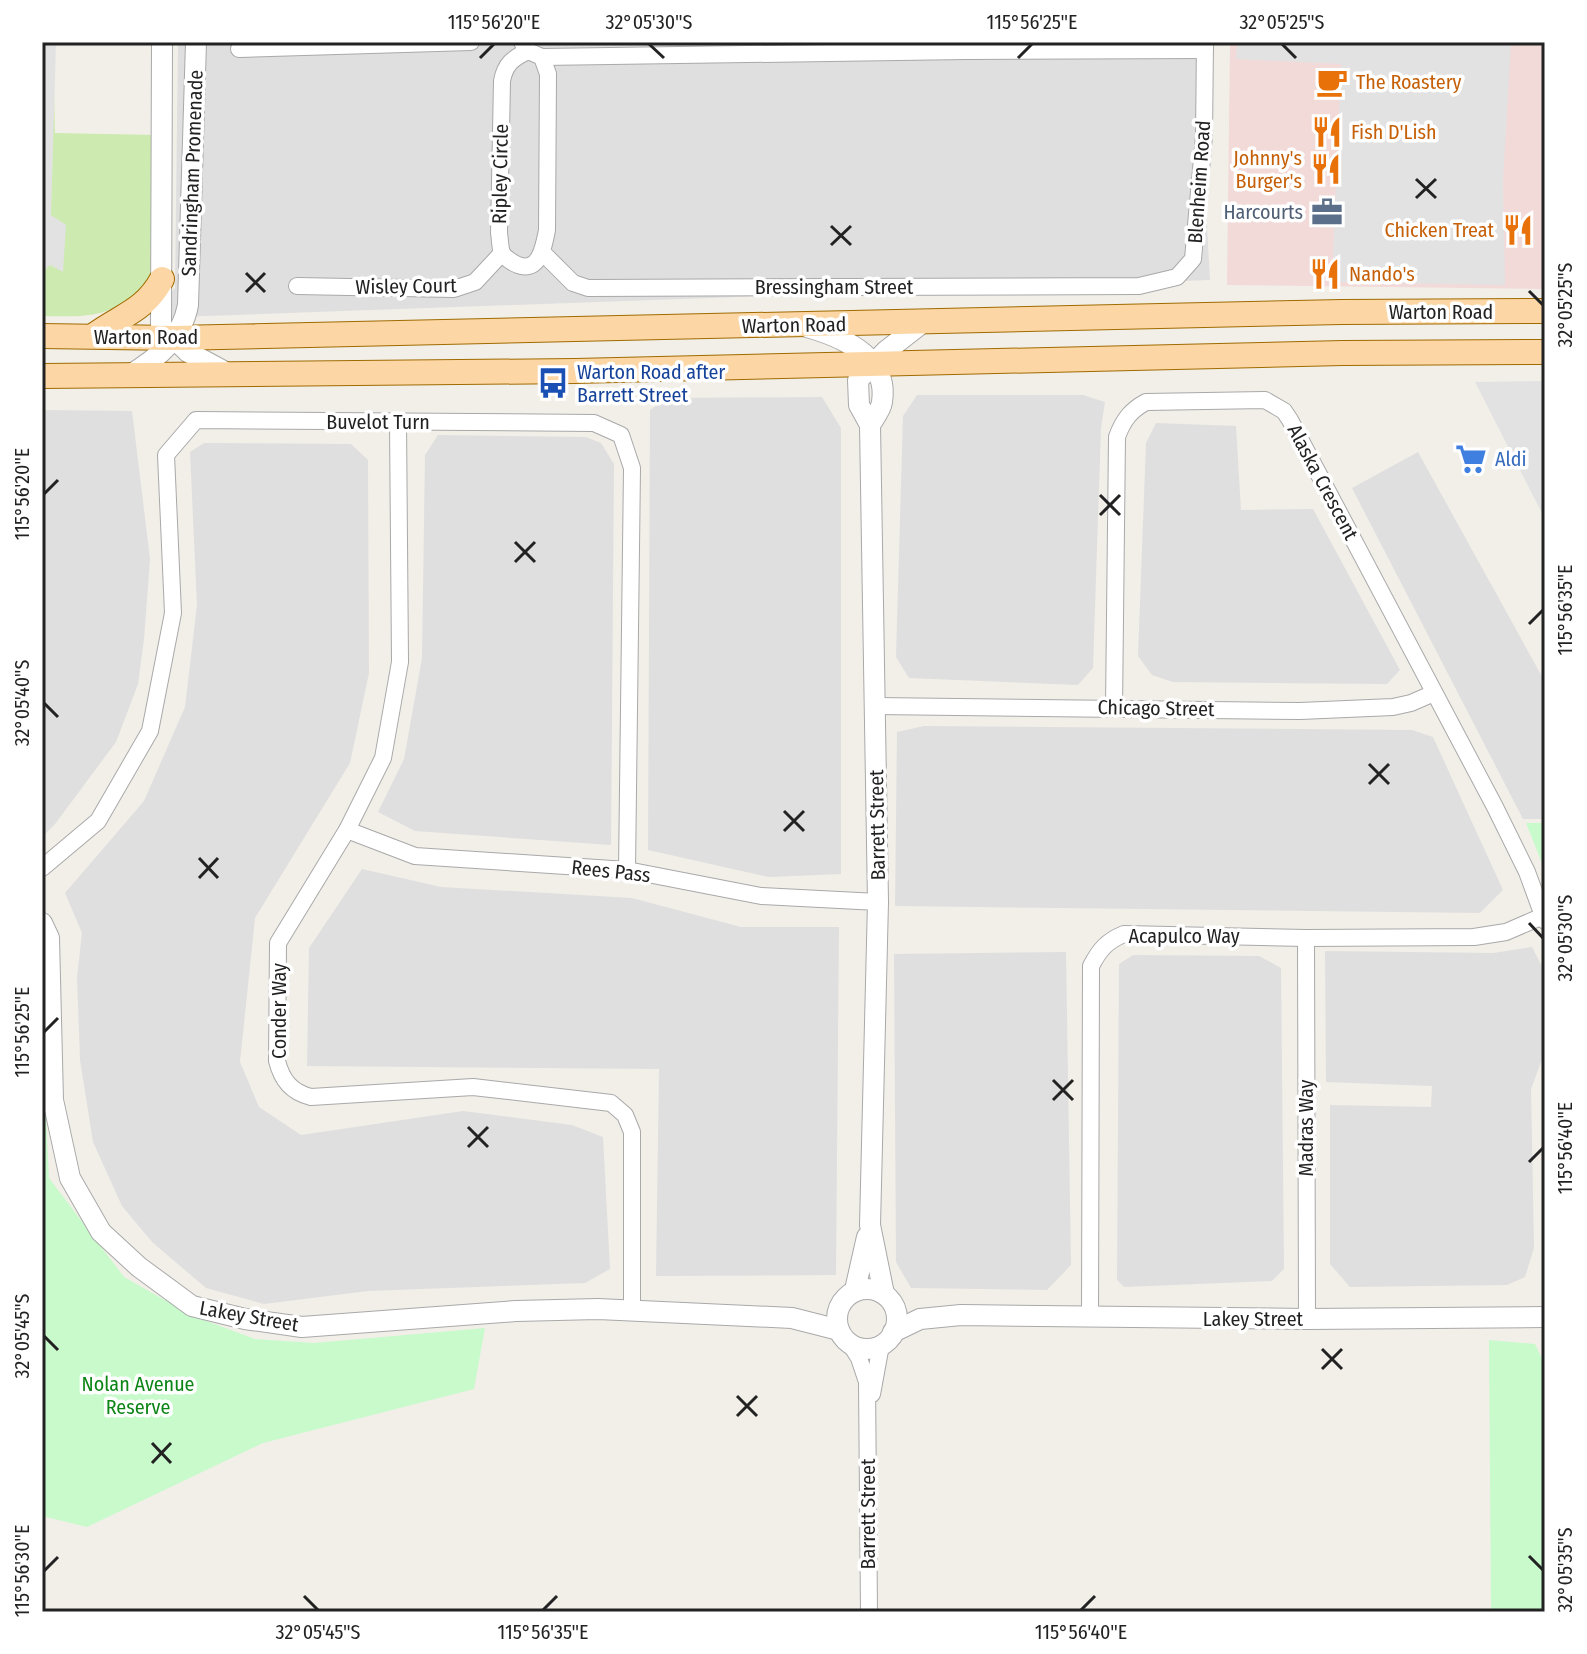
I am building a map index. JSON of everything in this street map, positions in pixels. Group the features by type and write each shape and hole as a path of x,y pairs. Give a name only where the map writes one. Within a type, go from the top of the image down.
{"main road":[{"path":"93,336 153,296 162,279"},
{"name":"Warton Road","path":"42,336 174,338 1342,312 1545,311"},
{"name":"Warton Road","path":"42,376 575,371 1343,353 1545,352"}],"street":[{"name":"Sandringham Promenade","path":"162,42 161,326 174,338 185,320 188,305 196,42"},
{"path":"239,49 471,42"},
{"path":"531,50 1205,46"},
{"name":"Blenheim Road","path":"1139,286 1177,277 1193,259 1204,136 1205,46"},
{"path":"531,50 548,74 547,230 543,253"},
{"name":"Ripley Circle","path":"531,50 513,58 504,70 502,81 499,233 502,253 514,264 524,266 534,263 543,253"},
{"name":"Wisley Court","path":"297,286 454,289 475,282 502,253"},
{"name":"Bressingham Street","path":"543,253 573,283 588,288 1139,286"},
{"name":"Barrett Street","path":"887,1297 870,1225 878,902 876,706 870,425 859,405 858,380 922,323"},
{"path":"799,325 837,337 874,364"},
{"path":"130,375 158,358 174,338 188,352 229,374"},
{"name":"Alaska Crescent","path":"1114,708 1117,437 1127,415 1146,402 1265,400 1284,411 1527,872 1544,919"},
{"name":"Buvelot Turn","path":"42,868 98,821 150,731 173,613 166,455 196,420 594,423 621,435 632,468 627,870"},
{"name":"Conder Way","path":"398,422 400,662 383,758 347,830 278,943 277,1061 280,1073 298,1094 311,1097 473,1087 611,1103 625,1115 632,1132 632,1309"},
{"name":"Chicago Street","path":"876,706 1300,711 1388,708 1434,693"},
{"name":"Rees Pass","path":"347,830 415,856 627,870 761,896 878,902"},
{"name":"Acapulco Way","path":"1090,1318 1091,966 1100,949 1111,939 1124,934 1306,938 1474,937 1506,932 1544,919"},
{"name":"Lakey Street","path":"42,923 49,938 53,1100 70,1178 101,1232 139,1267 192,1306 245,1319 302,1327 516,1311 632,1309 792,1318 844,1336 864,1349 920,1319 961,1315 1307,1319 1545,1317"},
{"name":"Madras Way","path":"1306,938 1307,1319"},
{"name":"Barrett Street","path":"849,1295 870,1225"},
{"name":"Lakey Street","path":"792,1318 849,1295 875,1290 887,1297 961,1315"},
{"path":"844,1336 837,1315 849,1295"},
{"path":"887,1297 897,1315 887,1339"},
{"name":"Barrett Street","path":"844,1336 859,1358 867,1382 869,1612"},
{"name":"Barrett Street","path":"868,1415 887,1339"}],"shaded area":[{"path":"42,42 56,42 51,215 66,225 63,272 50,265 42,273"},
{"path":"178,42 1197,42 1210,280 149,318 175,288"},
{"path":"1230,42 1545,42 1545,289 1227,285"},
{"path":"1237,42 1511,42 1503,181 1505,285 1332,282 1341,64 1236,59"},
{"path":"1545,381 1545,519 1475,382"},
{"path":"917,395 1083,395 1105,402 1101,428 1093,668 1078,685 909,678 896,657 903,416"},
{"path":"822,397 841,428 841,874 769,877 648,850 650,410 667,398"},
{"path":"42,410 132,411 150,559 138,684 116,742 42,837"},
{"path":"1156,423 1236,426 1241,510 1313,509 1400,670 1387,684 1173,682 1152,675 1138,656 1146,443"},
{"path":"438,435 586,437 601,443 614,464 611,845 415,831 378,812 404,759 422,658 425,455"},
{"path":"204,443 351,444 368,460 369,673 350,763 255,918 240,1062 259,1107 301,1135 463,1111 572,1125 603,1137 610,1269 585,1283 368,1291 264,1304 206,1288 152,1242 122,1206 93,1142 80,1060 77,977 82,933 65,893 144,801 185,707 197,605 190,452"},
{"path":"1418,452 1545,682 1545,819 1523,819 1352,488"},
{"path":"924,726 1412,730 1433,737 1503,890 1480,913 895,906 897,732"},
{"path":"362,869 441,887 632,898 741,927 839,927 836,1275 656,1276 659,1069 307,1066 309,948"},
{"path":"1532,947 1545,972 1545,1051 1531,1089 1534,1248 1525,1277 1507,1285 1350,1287 1330,1264 1330,1105 1431,1107 1432,1086 1326,1082 1325,951 1493,953"},
{"path":"1066,952 1071,1265 1047,1290 911,1288 896,1262 894,954"},
{"path":"1133,955 1259,956 1281,968 1284,1269 1272,1281 1124,1287 1117,1280 1119,964"}],"green space":[{"path":"42,42 53,42 55,133 156,135 148,287 120,305 98,314 42,316"},
{"path":"1526,823 1545,823 1545,871"},
{"name":"Nolan Avenue Reserve","path":"42,1037 49,1178 124,1277 193,1316 255,1339 314,1343 485,1328 474,1389 263,1443 87,1527 42,1516"},
{"path":"1489,1340 1535,1344 1545,1365 1545,1612 1491,1612"}],"place":[{"name":"The Roastery","path":"1332,82"},
{"name":"Fish D'Lish","path":"1327,132"},
{"name":"Johnny's Burger's","path":"1326,169"},
{"name":"Harcourts","path":"1327,212"},
{"name":"Chicken Treat","path":"1518,230"},
{"name":"Nando's","path":"1325,274"},
{"name":"Warton Road after Barrett Street","path":"553,383"},
{"name":"Aldi","path":"1471,459"}]}
